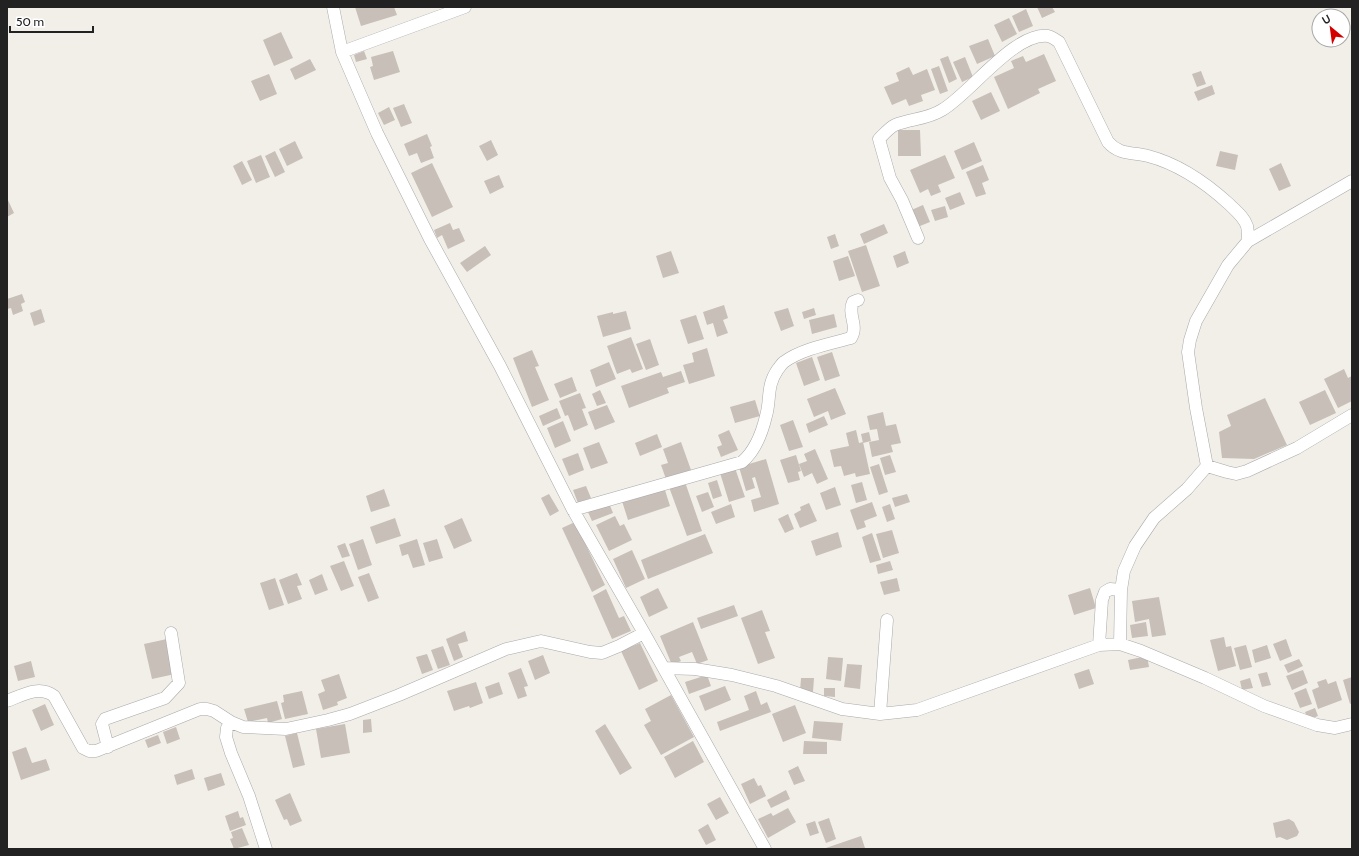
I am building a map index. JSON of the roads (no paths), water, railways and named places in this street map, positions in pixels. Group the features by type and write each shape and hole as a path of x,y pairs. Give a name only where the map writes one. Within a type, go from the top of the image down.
{"street":[{"path":"333,7 342,52 377,133 427,232 500,366 572,510 664,668 765,849"},
{"path":"342,52 465,7"},
{"path":"918,238 902,200 890,178 879,139 895,125 942,110 1010,51 1031,39 1049,36 1059,42 1111,146 1121,152 1148,156 1166,162 1195,176 1221,196 1242,217 1247,225 1248,241"},
{"path":"1207,466 1188,352 1196,321 1228,265 1248,241 1352,181"},
{"path":"572,510 742,462 748,457 756,446 767,415 769,387 778,368 782,363 803,352 850,338 854,334 851,306 853,302 858,300"},
{"path":"1207,466 1236,474 1247,471 1297,448 1352,415"},
{"path":"1120,644 1121,590 1124,571 1135,546 1154,518 1187,489 1207,466"},
{"path":"1099,645 1102,600 1104,592 1110,589 1121,590"},
{"path":"880,714 887,620"},
{"path":"108,747 102,724 105,719 165,698 179,683 171,633"},
{"path":"7,701 37,690 46,691 54,696 83,748 89,751 96,751 200,710 207,709 214,711 231,722 243,727 286,729 328,720 399,695 506,649 541,642 602,653 625,644 644,633"},
{"path":"664,668 695,669 732,675 776,686 842,709 880,714 917,710 1099,645 1120,644 1141,651 1205,678 1264,706 1311,723 1335,728 1352,724"},
{"path":"231,722 227,728 226,737 249,796 266,849"}]}
